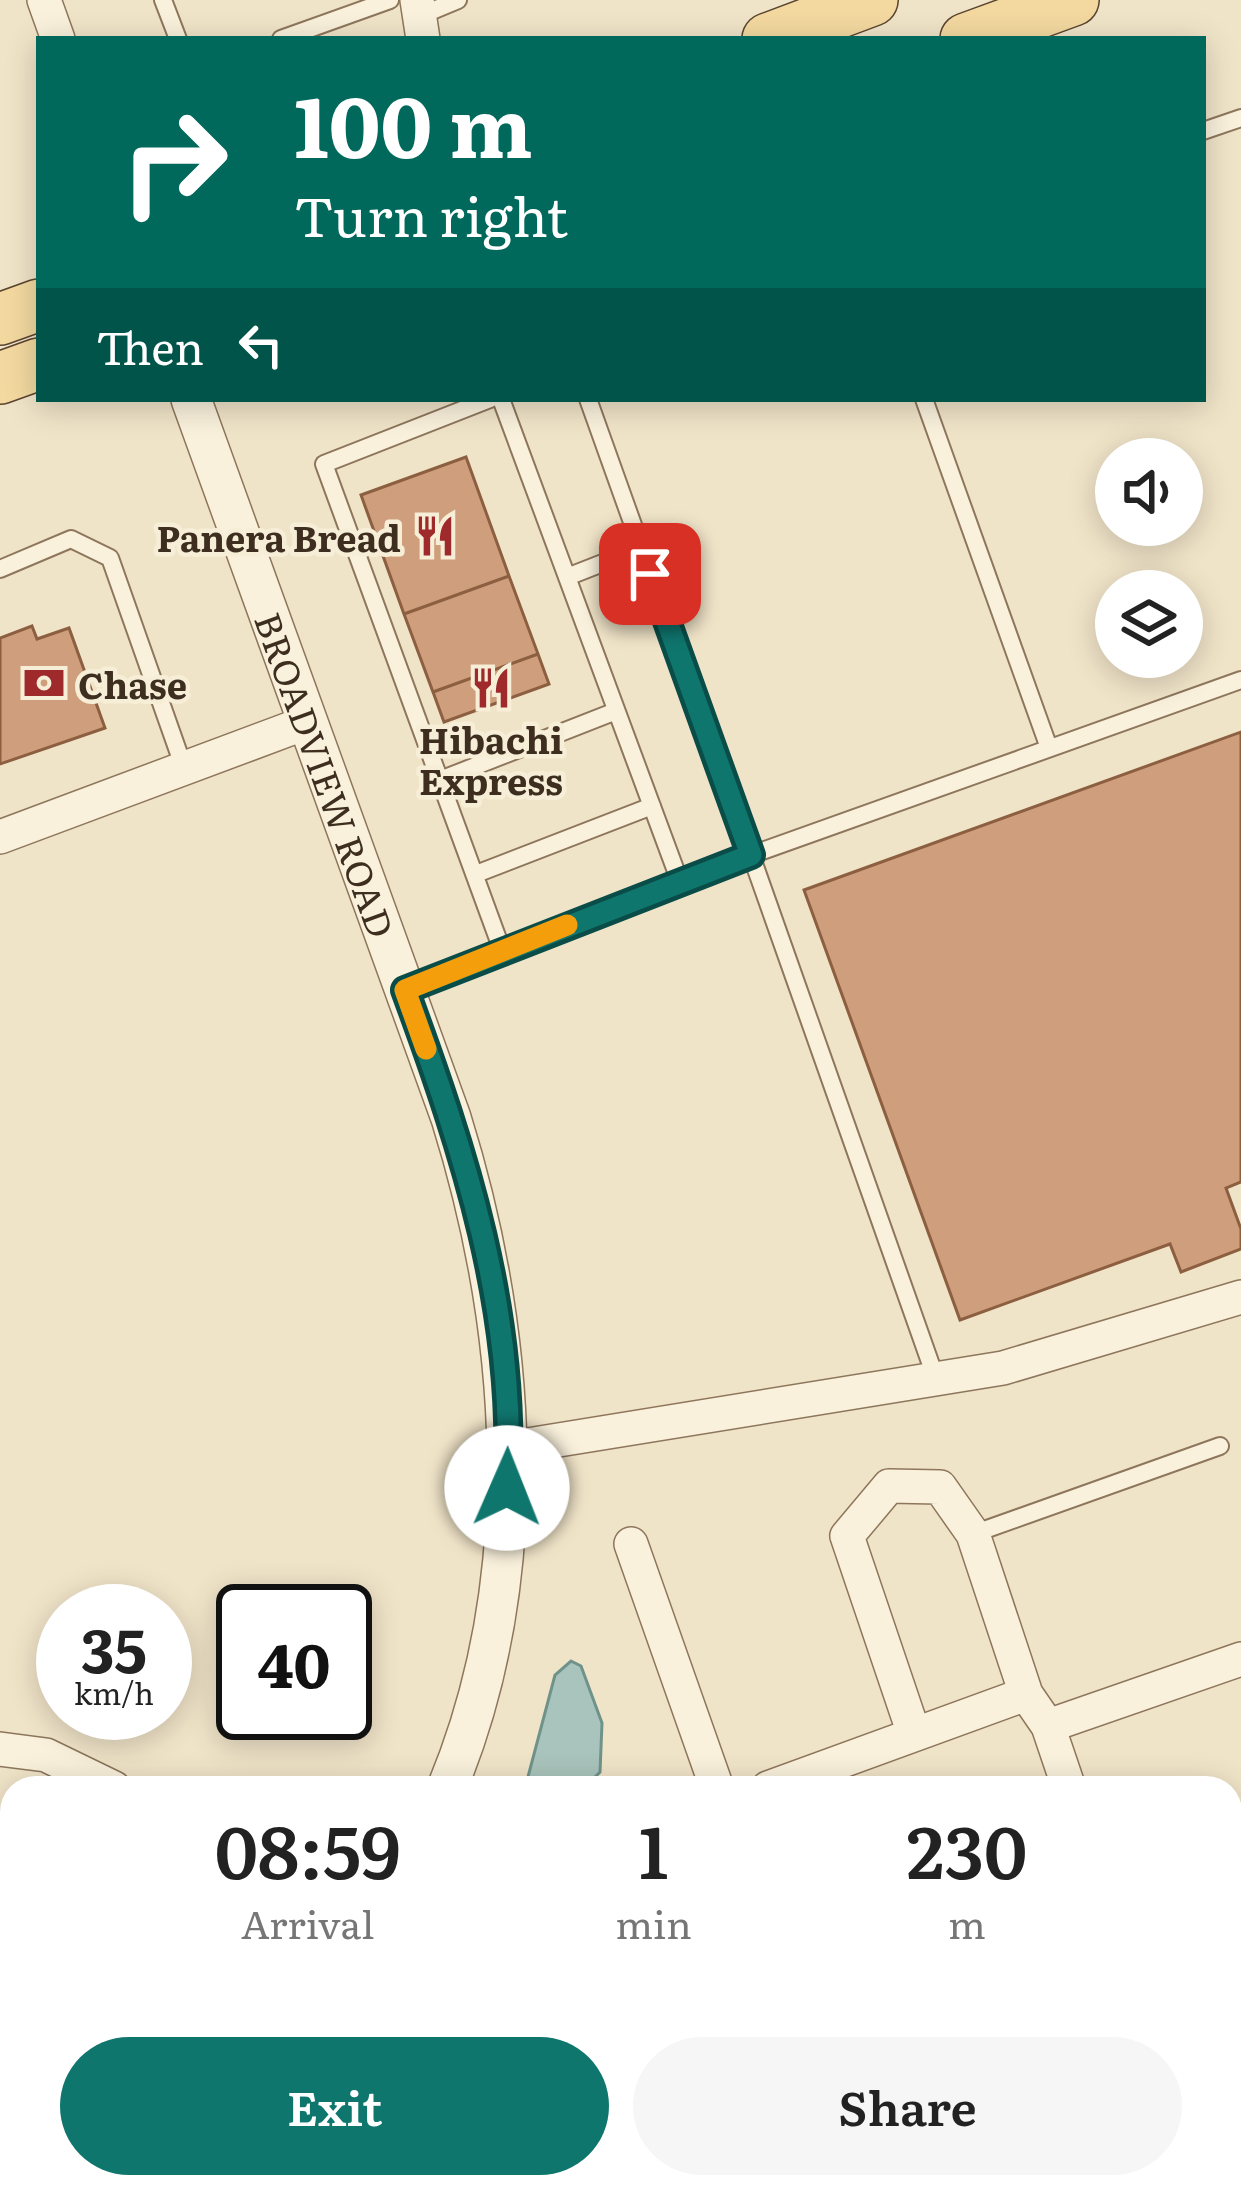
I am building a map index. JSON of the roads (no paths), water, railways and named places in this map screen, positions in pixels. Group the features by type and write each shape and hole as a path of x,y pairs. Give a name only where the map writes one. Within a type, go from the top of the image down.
{"main road":[{"path":"776,36 872,0"},
{"path":"974,36 1073,0"},
{"path":"0,319 36,306"},
{"path":"0,378 36,365"}],"street":[{"path":"44,0 57,36"},
{"name":"BROADVIEW ROAD","path":"192,402 405,990 479,1208 495,1292 509,1448 502,1569 481,1682 451,1776"},
{"path":"0,837 308,722"},
{"path":"509,1448 1003,1368 1241,1297"},
{"path":"914,1734 847,1537 889,1486 940,1487 973,1534 1026,1694 1048,1726 1065,1776"},
{"path":"631,1544 712,1776"},
{"path":"1048,1726 1241,1659"},
{"path":"800,1776 1026,1694"},
{"path":"0,1749 46,1755 89,1776"}],"lane":[{"path":"163,0 177,36"},
{"path":"288,36 351,7 390,0"},
{"path":"426,23 458,0"},
{"path":"1206,130 1241,118"},
{"path":"482,402 324,464 502,950"},
{"path":"502,402 680,882"},
{"path":"589,402 936,1379"},
{"path":"925,402 1049,748"},
{"path":"0,569 71,539 110,558 184,768"},
{"path":"567,577 641,548"},
{"path":"405,990 751,855 1241,680"},
{"path":"440,780 616,711"},
{"path":"476,874 652,806"},
{"path":"973,1534 1220,1446"}],"water":[{"path":"571,1661 581,1666 602,1723 596,1776 528,1776 555,1675"}],"place":[{"name":"Panera Bread","path":"435,536"},
{"name":"Chase","path":"44,683"},
{"name":"Hibachi Express","path":"491,688"}]}
